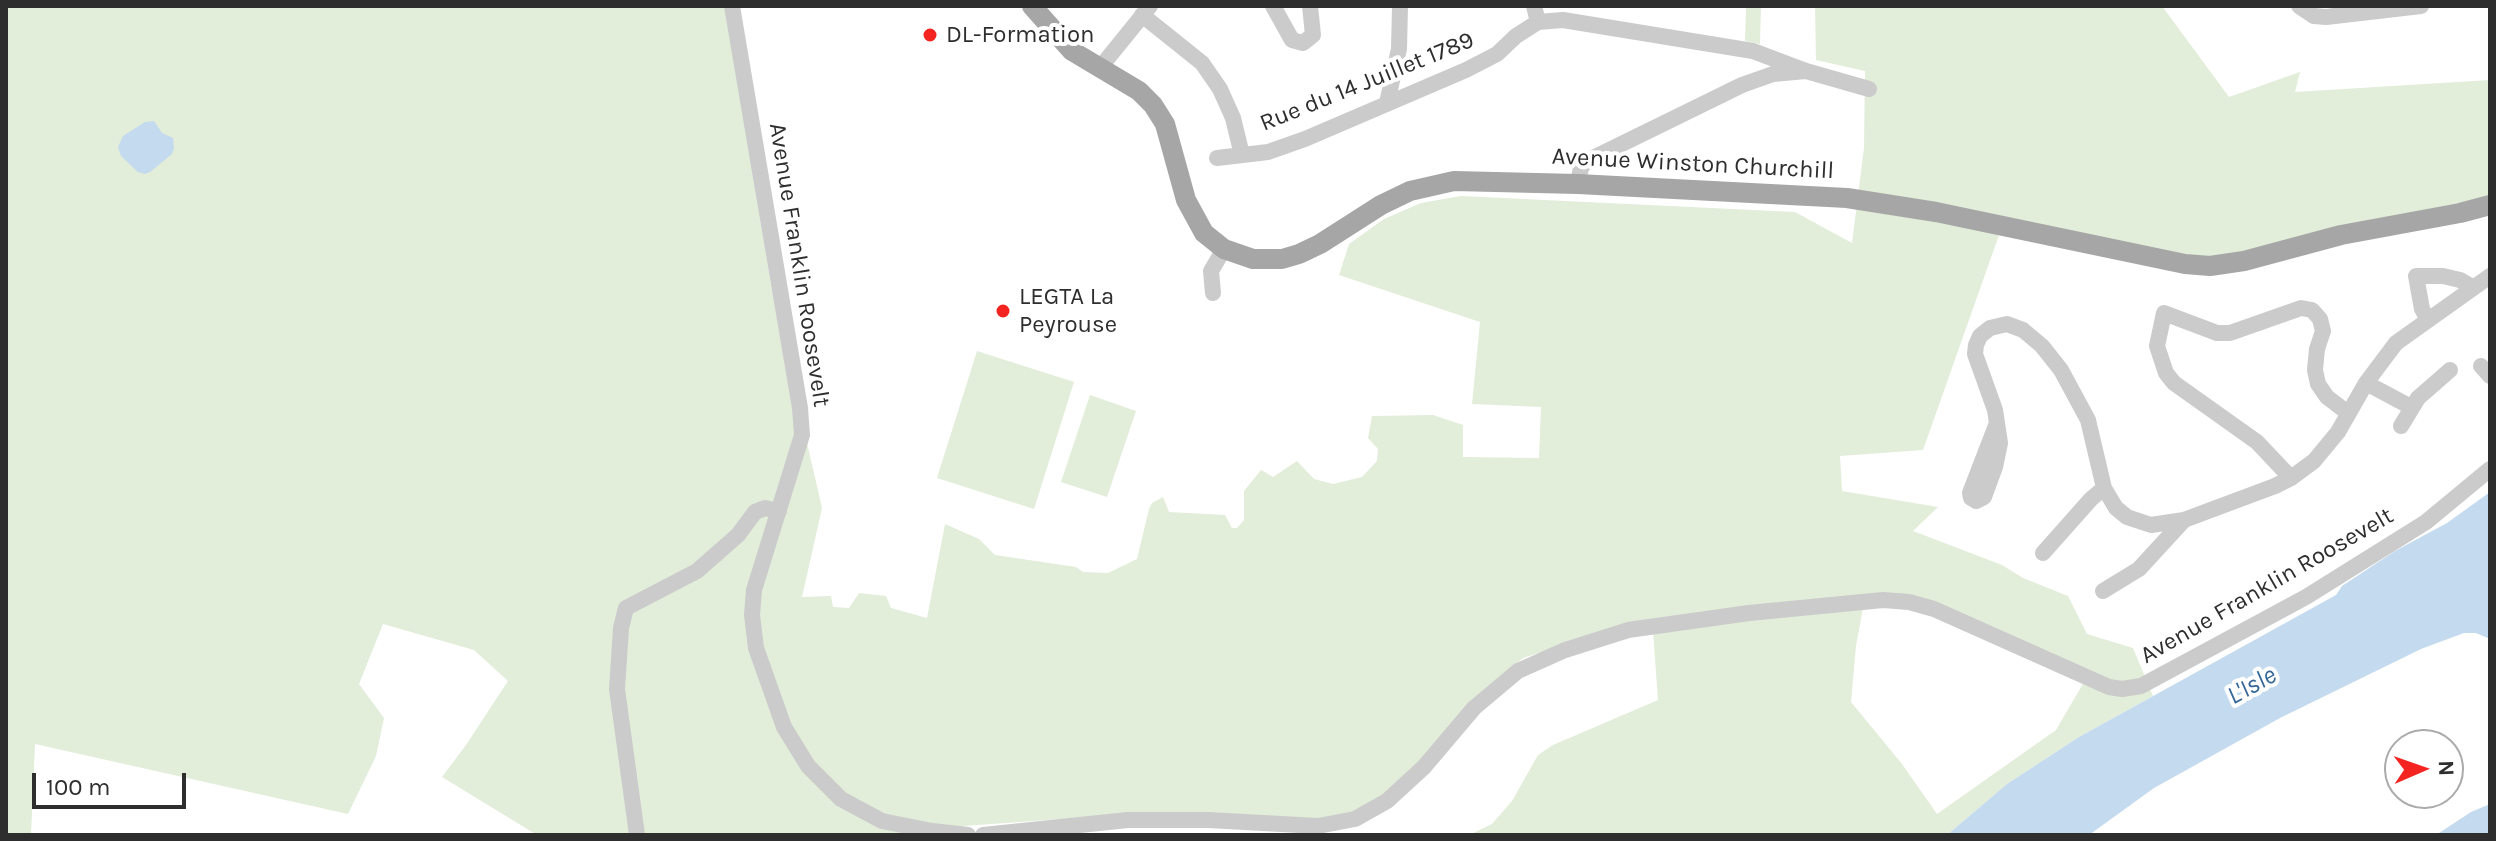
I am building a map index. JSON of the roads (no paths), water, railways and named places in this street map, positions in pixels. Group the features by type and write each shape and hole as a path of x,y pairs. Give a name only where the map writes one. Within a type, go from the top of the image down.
{"main road":[{"path":"1032,6 1064,43 1099,69 1139,91 1161,116 1190,211 1204,233 1224,249"},
{"name":"Avenue Winston Churchill","path":"1224,249 1253,259 1282,259 1320,244 1381,205 1410,191 1432,185 1477,181 1872,200 2185,264 2210,266 2244,261 2341,235 2490,205"}],"street":[{"name":"Avenue Franklin Roosevelt","path":"732,6 802,435 754,590 752,615 756,648 784,727 808,766 841,799 882,821 968,835"},
{"path":"1273,6 1292,40 1303,43 1313,35 1310,6"},
{"path":"1387,103 1399,49 1400,6"},
{"path":"2299,6 2314,16 2326,17 2421,6"},
{"path":"1099,69 1146,10 1202,63 1220,89 1233,118 1242,155"},
{"name":"Rue du 14 Juillet 1789","path":"1217,158 1282,149 1466,70 1497,54 1536,14 1753,51 1806,71 1869,89"},
{"path":"1578,184 1581,167 1589,160 1742,85 1773,74 1806,71"},
{"path":"1213,293 1210,274 1224,249"},
{"path":"2428,320 2422,309 2416,276 2443,276 2472,287"},
{"path":"1997,423 1993,402 1975,354 1980,336 1990,328 2007,324 2023,330 2042,346 2061,370 2088,420 2104,488 2116,508 2140,523 2162,525 2184,520 2291,478 2314,461 2338,432 2366,383 2396,343 2490,276"},
{"path":"2291,478 2257,442 2174,383 2163,365 2157,346 2164,313 2205,329 2230,333 2301,308 2312,310 2320,319 2323,331 2315,370 2318,384 2327,397 2348,413"},
{"path":"2401,426 2411,407 2450,370"},
{"path":"2366,383 2411,407"},
{"name":"Avenue Franklin Roosevelt","path":"983,835 1208,820 1318,826 1355,819 1387,801 1424,767 1474,708 1518,671 1565,650 1628,630 1734,615 1883,600 1909,602 1934,609 2109,687 2122,689 2141,686 2306,597 2426,522 2490,469"},
{"path":"2043,553 2104,488"},
{"path":"637,835 617,689 621,628 626,608 697,571 738,535 755,512 765,508 779,511"},
{"path":"2103,591 2139,569 2184,520"}],"water":[{"path":"154,121 162,133 173,138 174,148 172,154 145,174 138,172 121,156 118,147 123,136 145,122"},
{"name":"L'Isle","path":"2490,492 2490,639 2476,633 2464,633 2421,649 2280,718 2154,788 2089,835 1947,835 2007,784 2079,737 2336,595 2342,586 2395,551 2447,523"},
{"path":"2490,804 2490,834 2436,835 2471,812"}],"place":[{"name":"DL-Formation","path":"930,35"},
{"name":"LEGTA La Peyrouse","path":"1003,311"}]}
